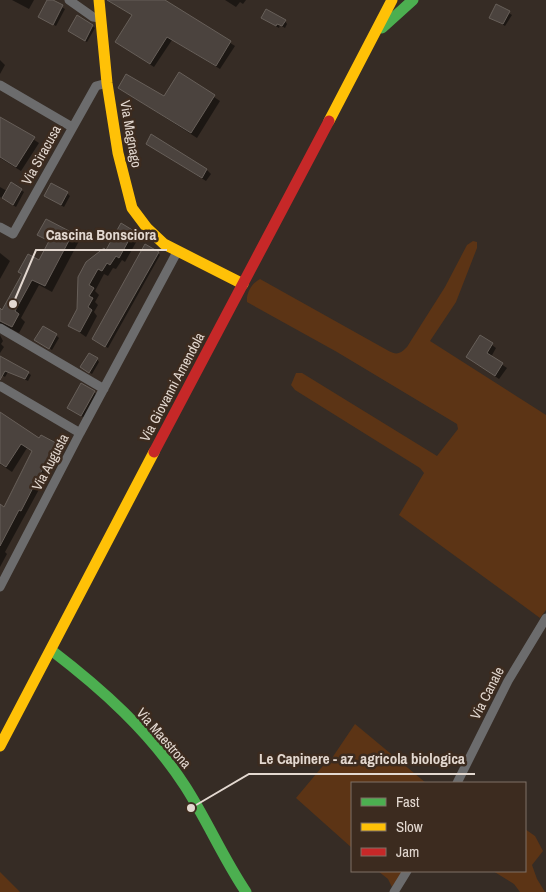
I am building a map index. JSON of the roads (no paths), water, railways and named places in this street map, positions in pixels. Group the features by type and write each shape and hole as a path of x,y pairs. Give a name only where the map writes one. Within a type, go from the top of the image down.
{"main road":[{"name":"Via Giovanni Amendola","path":"0,746 372,42 392,0"},
{"name":"Via Giovanni Amendola","path":"372,42 392,17 413,0"},
{"name":"Via Magnago","path":"99,2 107,83 118,153 129,203 138,218 152,234 177,252 188,254 243,284"},
{"name":"Via Maestrona","path":"51,650 87,677 146,737 174,770 246,892"}],"street":[{"path":"73,2 99,2"},
{"path":"73,2 90,16 101,18"},
{"name":"Via Siracusa","path":"0,227 13,234 96,86 107,83"},
{"path":"0,85 72,127"},
{"path":"80,433 177,252"},
{"path":"0,328 104,388"},
{"name":"Via Augusta","path":"0,386 80,433 0,587"},
{"name":"Via Canale","path":"457,782 508,681 546,618"},
{"path":"394,892 406,872"}],"place":[{"name":"Cascina Bonsciora","path":"13,304"},
{"name":"Le Capinere - az. agricola biologica","path":"191,808"}]}
